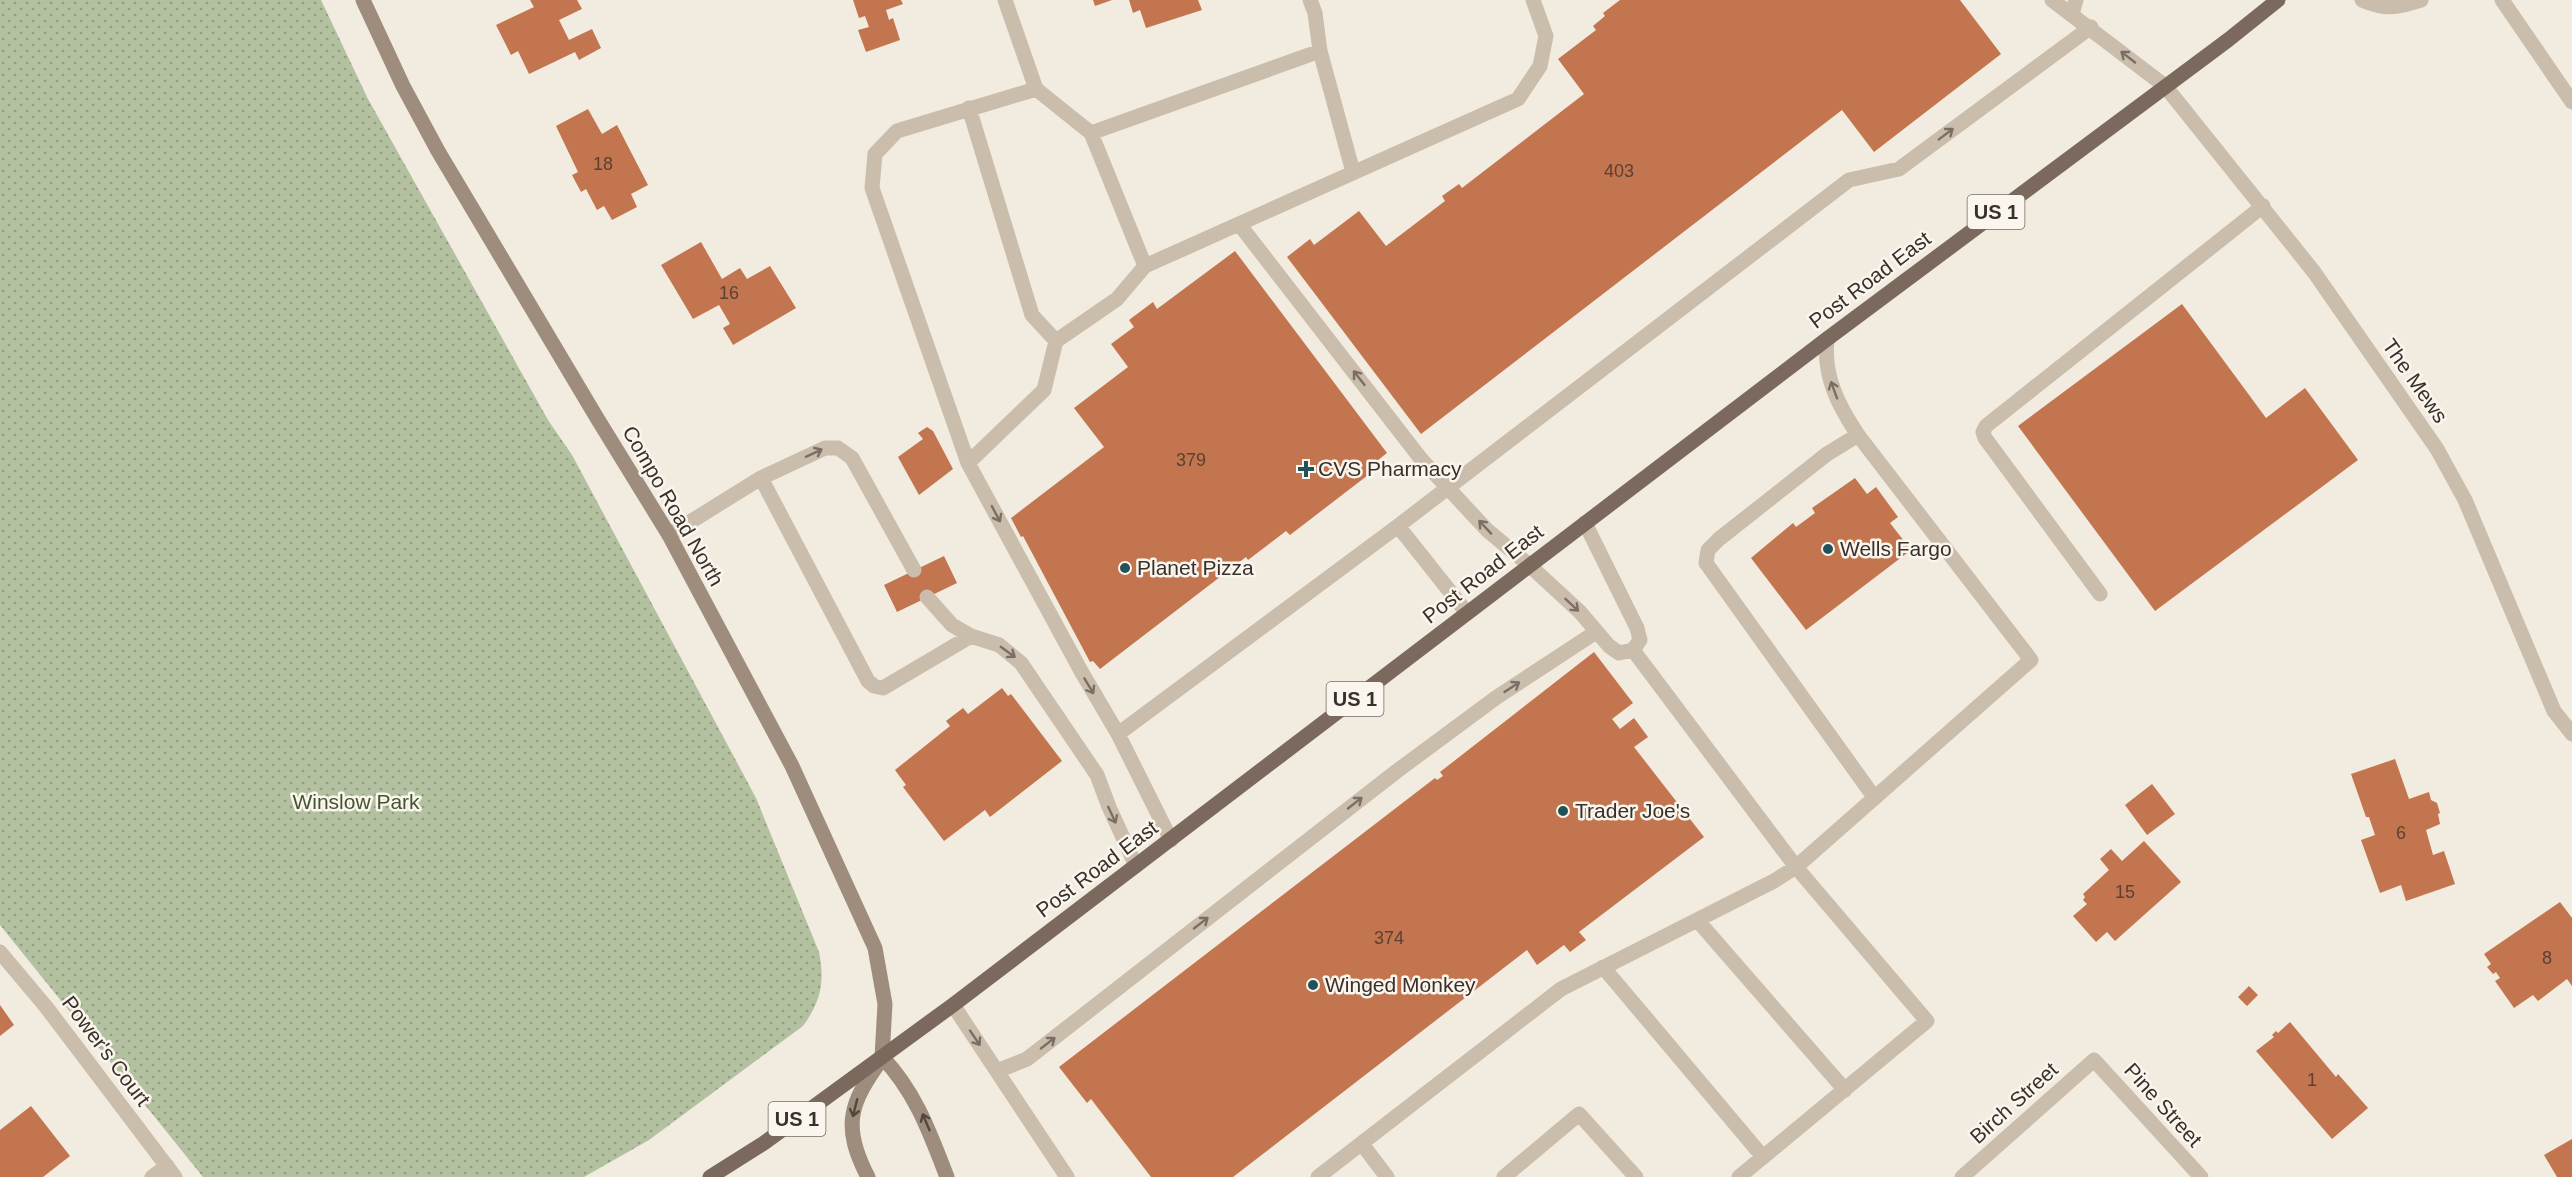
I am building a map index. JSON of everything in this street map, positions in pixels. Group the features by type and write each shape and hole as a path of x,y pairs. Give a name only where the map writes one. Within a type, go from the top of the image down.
{"main road":[{"name":"Compo Road North","path":"363,0 403,86 438,151 669,535 792,766 874,948 885,1004 882,1057"},
{"name":"Post Road East","path":"710,1177 764,1143 953,1005 1529,565 2228,40 2278,0"},
{"path":"868,1177 856,1154 851,1128 861,1087 882,1057 897,1072 919,1107 946,1177"}],"street":[{"path":"1005,0 1036,89 1091,133 1145,266"},
{"path":"1310,0 1315,13 1320,51 1353,172"},
{"path":"968,463 1044,390 1056,341 1117,299 1145,266 1518,99 1540,66 1546,36 1533,0"},
{"name":"The Mews","path":"2052,0 2074,7 2091,27 2165,86 2314,272 2437,449 2465,500 2554,711 2572,734"},
{"path":"2362,0 2377,6 2396,8 2421,0"},
{"path":"2502,0 2572,102"},
{"path":"1118,734 1398,526 1849,180 1899,169 2091,27"},
{"path":"1091,133 1320,51"},
{"path":"1036,89 897,131 875,154 872,188 968,463 1081,671 1118,734 1171,840"},
{"path":"969,108 1032,315 1056,341"},
{"path":"2100,594 1985,438 1983,432 1986,426 2263,206"},
{"path":"1239,224 1421,459 1487,530 1580,612 1596,632 1619,653 1633,650 1640,640 1637,628 1585,523"},
{"path":"1318,1177 1561,989 1698,921 1796,867 2031,660 1858,435 1832,389 1825,358 1827,339"},
{"path":"1858,435 1827,454 1719,539 1708,550 1706,563 1874,797"},
{"path":"669,535 761,478 825,448 838,448 852,458 914,570"},
{"path":"761,478 868,681 874,686 883,687 970,636"},
{"path":"1398,526 1467,613"},
{"path":"927,597 952,625 970,636 999,645 1022,663 1097,775 1136,866"},
{"path":"997,1071 1027,1059 1397,771 1497,697 1596,632"},
{"path":"1633,650 1796,867 1927,1021 1739,1177"},
{"path":"1698,921 1845,1090"},
{"name":"Power's Court","path":"0,952 48,1008 171,1172"},
{"path":"1603,967 1763,1157"},
{"path":"953,1005 1066,1177"},
{"name":"Birch Street","path":"1962,1177 2094,1060"},
{"name":"Pine Street","path":"2094,1060 2201,1177"},
{"path":"1503,1177 1579,1114 1636,1177"},
{"path":"1362,1144 1387,1177"},
{"path":"152,1177 171,1172"}],"green space":[{"name":"Winslow Park","path":"0,0 321,0 368,99 548,420 572,455 756,798 819,952 822,973 818,1000 803,1026 649,1140 584,1177 203,1177 0,925"}],"building":[{"path":"530,0 577,0 582,9 559,20 569,40 592,29 601,48 579,60 575,52 529,74 518,51 511,55 496,25 534,7"},
{"path":"853,0 901,0 903,4 886,10 889,20 893,18 900,40 866,52 858,30 869,27 865,16 859,18"},
{"path":"1093,0 1112,0 1095,6"},
{"path":"1129,0 1198,0 1202,10 1146,28 1140,10 1133,13"},
{"path":"1620,0 1960,0 2001,54 1874,152 1842,110 1421,434 1287,257 1310,239 1314,245 1359,211 1386,246 1445,201 1442,196 1459,184 1462,188 1584,94 1558,59 1596,30 1593,26 1605,16 1603,13"},
{"path":"588,109 602,134 617,125 648,185 631,194 637,207 612,220 604,206 597,210 586,189 581,192 572,175 578,172 556,126"},
{"path":"701,242 722,279 740,268 747,279 770,266 796,308 733,345 723,328 730,324 719,305 693,319 661,265"},
{"path":"1235,251 1387,453 1368,468 1372,472 1290,535 1286,531 1248,560 1246,557 1100,669 1093,661 1090,662 1023,536 1021,537 1011,518 1104,447 1074,408 1128,367 1111,344 1134,327 1129,320 1153,302 1157,309"},
{"path":"2182,304 2266,418 2305,388 2358,460 2155,611 2018,426"},
{"path":"927,427 933,431 953,469 919,495 898,457 923,439 918,433"},
{"path":"1855,478 1867,494 1876,487 1898,517 1890,523 1911,550 1806,630 1751,558 1793,523 1796,527 1815,513 1812,508"},
{"path":"944,556 957,583 897,612 884,585"},
{"path":"1594,652 1633,703 1612,719 1620,729 1634,718 1648,737 1634,747 1704,837 1579,932 1586,940 1570,952 1564,945 1537,965 1527,950 1233,1177 1151,1177 1091,1099 1087,1103 1059,1067 1435,778 1437,780 1443,776 1440,772"},
{"path":"1002,688 1008,696 1011,694 1062,761 990,817 985,810 944,841 903,787 906,785 895,770 950,726 946,721 963,708 968,714"},
{"path":"2395,759 2409,799 2429,792 2431,800 2437,803 2440,824 2426,830 2433,855 2444,851 2455,884 2406,901 2401,885 2380,893 2361,840 2375,835 2351,774"},
{"path":"2152,784 2175,814 2147,835 2125,805"},
{"path":"2144,841 2181,882 2115,941 2107,932 2096,942 2073,916 2087,904 2083,900 2085,897 2083,894 2109,870 2100,859 2111,849 2122,861"},
{"path":"2560,902 2572,918 2572,986 2567,979 2538,1001 2533,995 2514,1008 2495,981 2500,978 2496,972 2493,974 2487,967 2491,964 2484,954"},
{"path":"2249,986 2258,995 2247,1006 2238,997"},
{"path":"0,1005 14,1025 0,1036"},
{"path":"2290,1022 2336,1077 2338,1074 2368,1108 2332,1139 2256,1051 2274,1037 2272,1035 2276,1031 2278,1033"},
{"path":"31,1106 70,1156 43,1177 0,1177 0,1130"},
{"path":"2572,1139 2572,1177 2557,1177 2544,1155"}],"place":[{"name":"CVS Pharmacy","path":"1306,469"},
{"name":"Wells Fargo","path":"1828,549"},
{"name":"Planet Pizza","path":"1125,568"},
{"name":"Trader Joe's","path":"1563,811"},
{"name":"Winged Monkey","path":"1313,985"}]}
